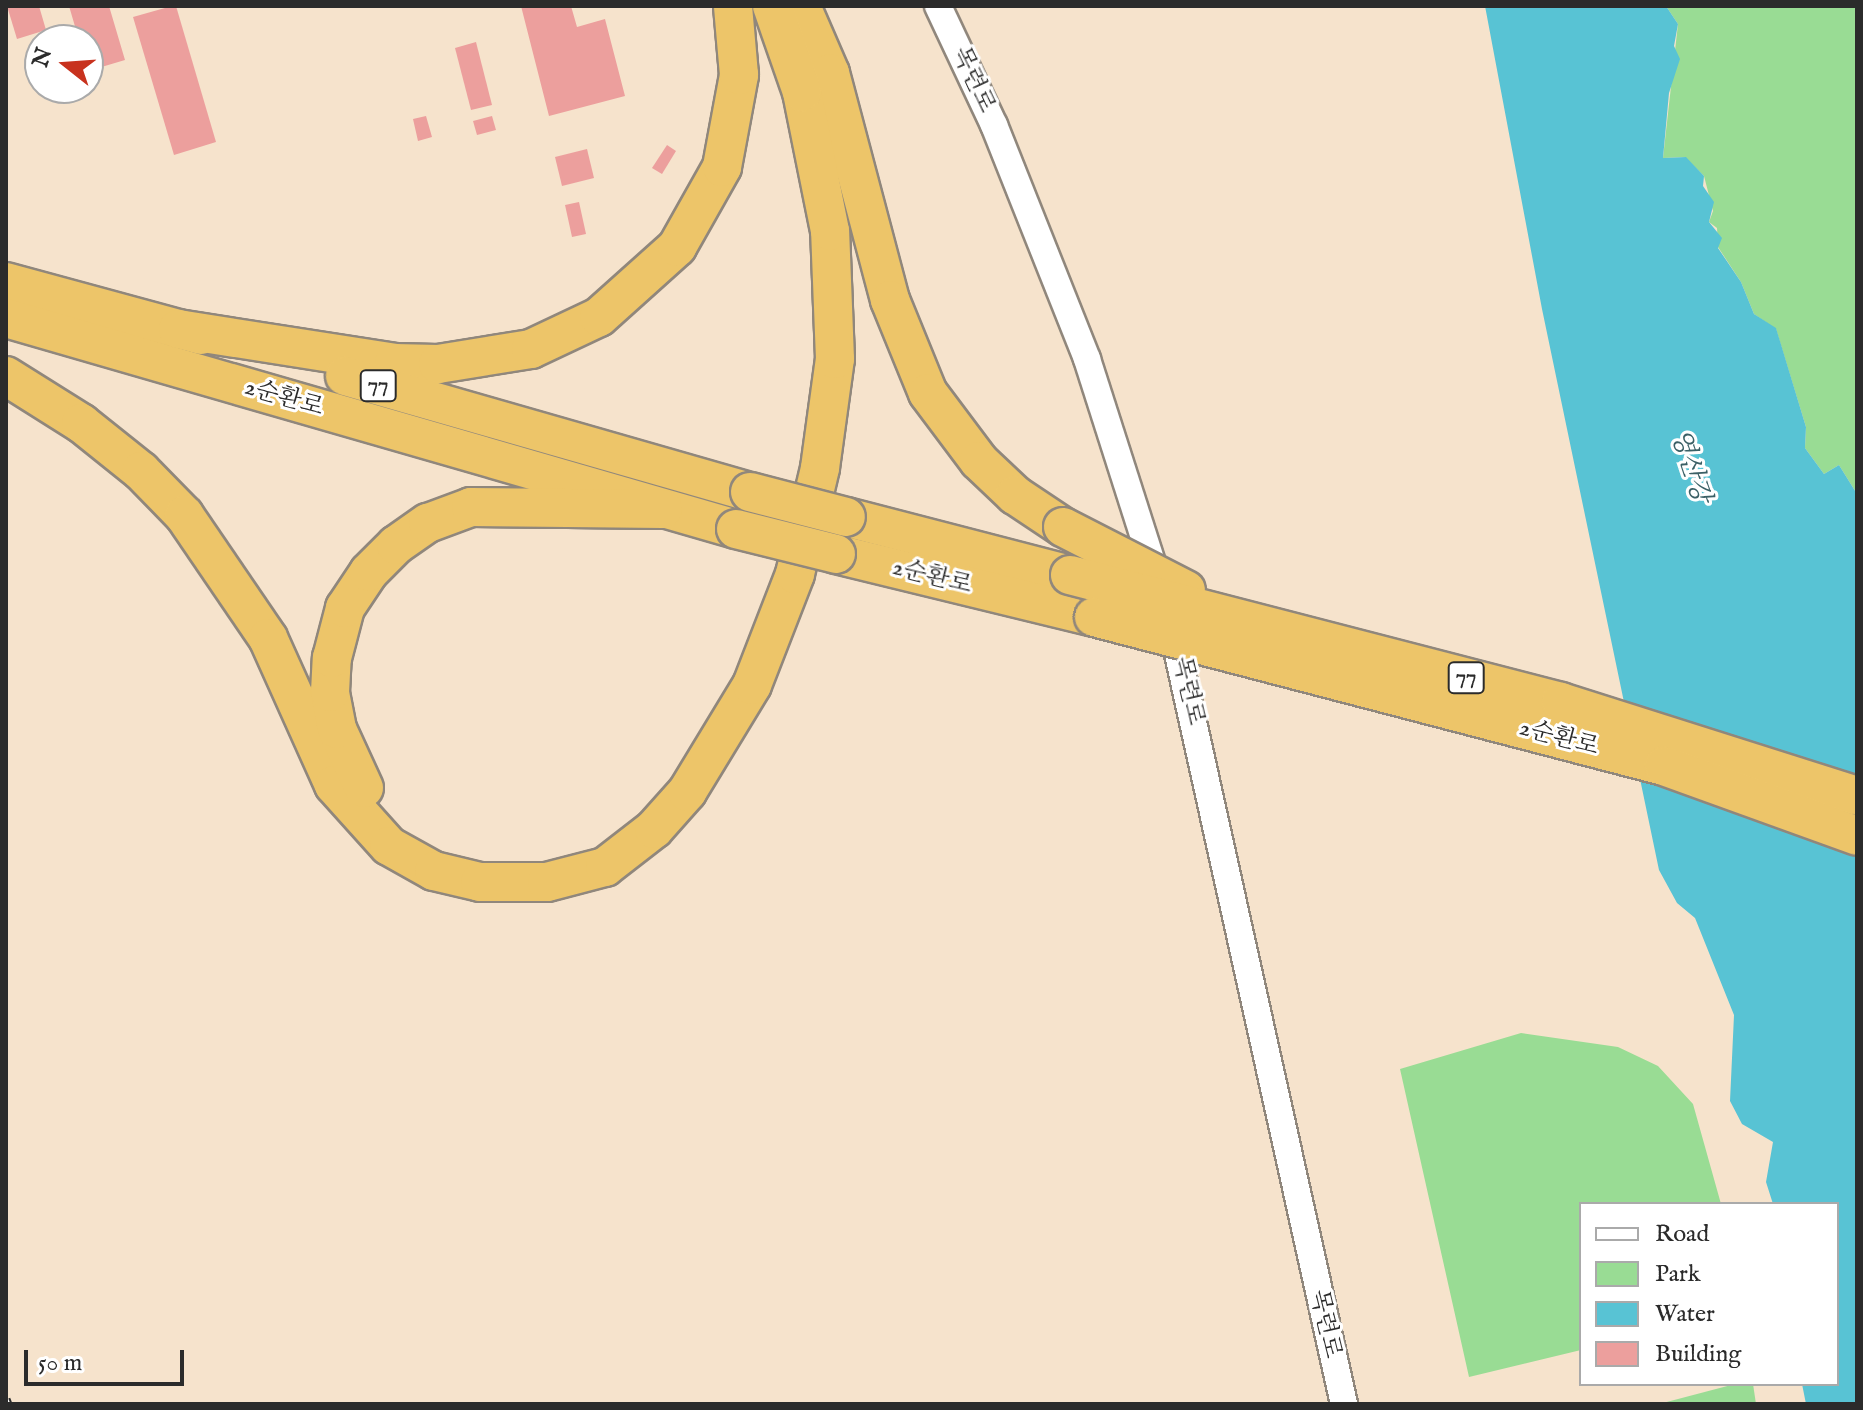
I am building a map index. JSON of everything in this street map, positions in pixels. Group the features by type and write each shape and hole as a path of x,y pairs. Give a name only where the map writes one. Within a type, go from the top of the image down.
{"highway":[{"path":"178,329 394,363 438,364 531,349 599,317 677,247 722,167 739,75 733,6"},
{"path":"663,509 471,507 428,523 369,572 338,629 330,692 354,775 383,811 415,838 492,863 557,859 599,843 636,817 671,781 743,664 775,583 806,451 814,388 818,276 796,146 767,42 750,6"},
{"path":"6,376 81,423 141,471 184,515 268,638 334,785 389,846 434,871 480,882 547,882 605,867 654,829 687,792 752,685 795,574 831,412 835,305 830,231 802,92 772,6"},
{"path":"801,6 830,73 890,300 928,393 979,461 1015,495 1063,527 1237,618"},
{"name":"2순환로","path":"6,282 750,492 1561,702 1857,796"},
{"name":"2순환로","path":"6,318 736,529 1094,617 1664,766 1857,836"}],"street":[{"name":"목련로","path":"938,6 994,125 1087,359 1184,663 1248,987 1344,1404"}],"green space":[{"path":"1666,6 1857,6 1857,494 1839,465 1824,474 1805,448 1806,427 1776,329 1754,314 1741,282 1718,247 1717,228 1709,222 1713,211 1704,176 1685,157 1663,158 1678,24"},
{"path":"1521,1033 1618,1047 1658,1066 1693,1104 1720,1202 1579,1202 1579,1350 1469,1377 1400,1069"},
{"path":"1727,1386 1753,1386 1756,1404 1659,1404"}],"water":[{"name":"영산강","path":"1485,6 1666,6 1678,24 1674,46 1680,59 1669,93 1663,158 1686,157 1704,176 1703,186 1714,202 1709,222 1722,238 1718,248 1741,282 1754,314 1776,328 1806,427 1805,448 1824,474 1839,465 1857,494 1857,1404 1806,1404 1802,1386 1839,1386 1839,1202 1772,1202 1766,1182 1773,1142 1742,1124 1730,1101 1734,1015 1695,918 1677,903 1659,870 1542,309"}],"building":[{"path":"7,6 39,6 44,24 24,24 24,37 17,39"},
{"path":"69,6 109,6 125,60 104,66 104,24 74,24"},
{"path":"176,6 216,142 174,155 133,17"},
{"path":"521,6 571,6 577,27 605,19 625,96 549,116"},
{"path":"476,42 492,105 471,110 455,48"},
{"path":"426,116 432,137 418,141 413,119"},
{"path":"492,116 496,130 477,135 473,121"},
{"path":"667,145 676,151 662,174 652,168"},
{"path":"587,149 594,178 562,186 555,157"},
{"path":"579,202 586,234 572,237 565,205"}],"railway":[{"path":"6,1399 8,1404"}]}
